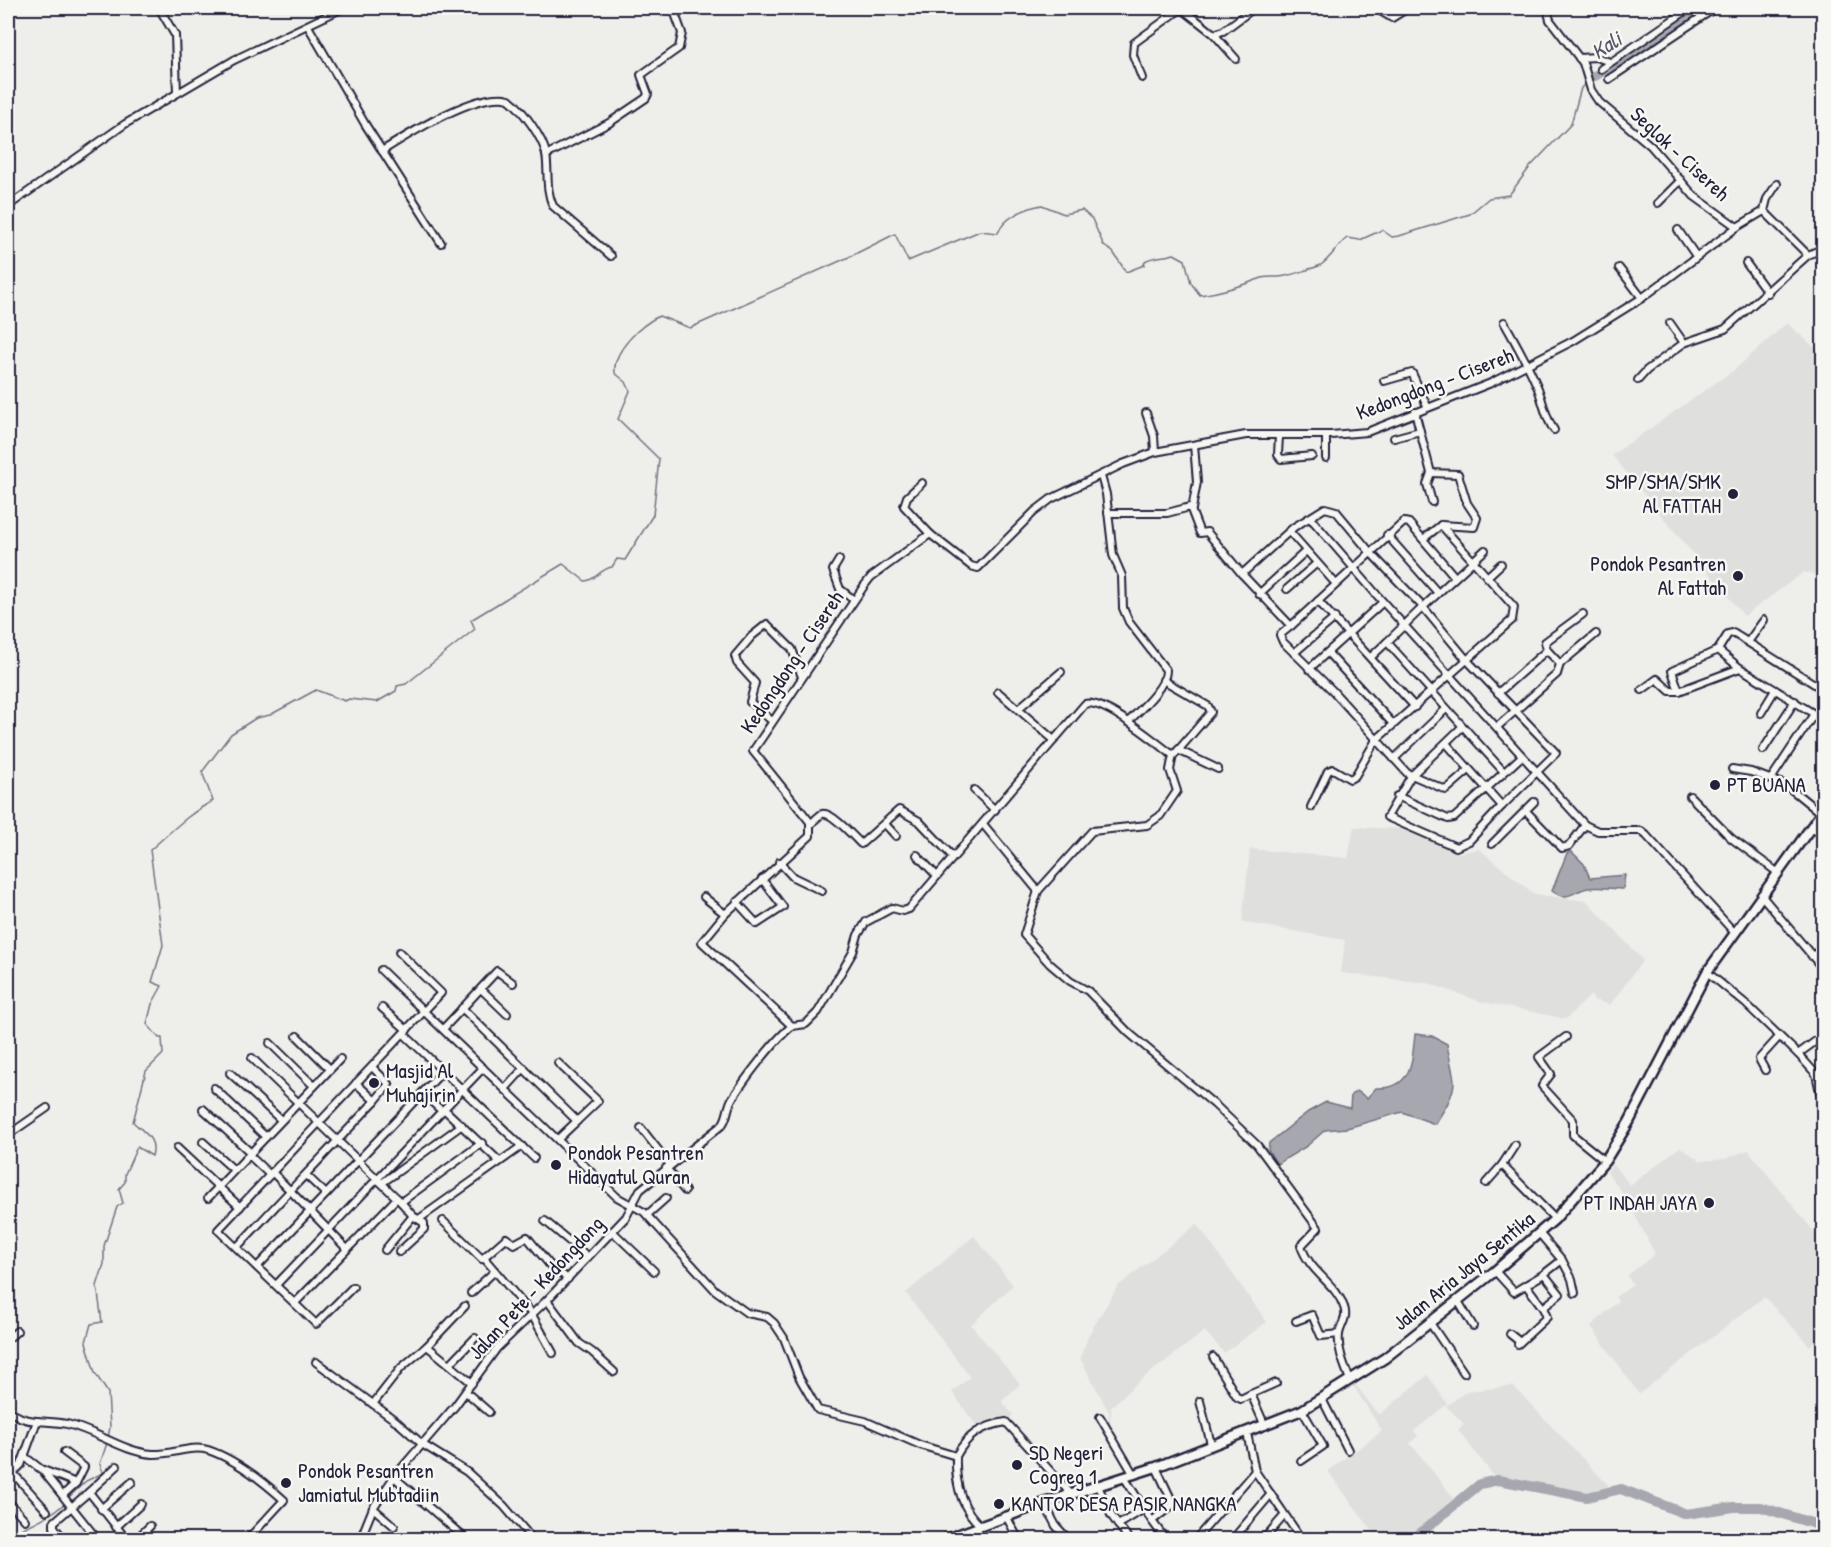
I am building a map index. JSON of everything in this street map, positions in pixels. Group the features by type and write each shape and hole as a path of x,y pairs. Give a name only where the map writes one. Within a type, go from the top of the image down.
{"street":[{"path":"159,8 175,35 177,93"},
{"path":"8,206 125,124 177,93 241,56 343,8"},
{"path":"546,155 609,123 646,98 648,94 641,75 679,48 682,33 673,8"},
{"path":"1142,78 1133,55 1134,43 1181,8 1214,34 1236,59"},
{"path":"1214,34 1223,31 1254,8"},
{"path":"1375,8 1392,18 1408,8"},
{"name":"Seglok - Cisereh","path":"1547,8 1550,20 1579,58 1591,90 1606,108 1651,146 1694,196 1737,227 1764,211"},
{"path":"1609,79 1636,52 1690,8"},
{"path":"1601,69 1610,62 1636,52 1715,8"},
{"path":"308,26 341,86 441,243"},
{"path":"1579,58 1596,57 1610,62"},
{"path":"382,150 441,116 504,97 524,113 546,155 549,196 554,206 611,256"},
{"path":"1658,203 1680,180"},
{"path":"1778,184 1767,199 1764,211 1808,255"},
{"name":"Kedongdong - Cisereh","path":"811,825 754,754 754,748 871,577 930,534 978,568 1034,512 1067,489 1155,452 1246,435 1326,435 1367,432 1529,365 1573,341 1642,298 1737,227"},
{"path":"1678,230 1696,256"},
{"path":"1638,380 1648,368 1684,343 1725,329 1808,255 1824,248"},
{"path":"1746,263 1768,293"},
{"path":"1619,268 1642,298"},
{"path":"1504,322 1529,365 1554,430"},
{"path":"1670,323 1684,343"},
{"path":"1384,381 1412,373 1428,406"},
{"path":"1415,412 1431,473 1427,484 1432,502"},
{"path":"1146,413 1154,436 1155,452"},
{"path":"1394,438 1420,431"},
{"path":"1279,435 1278,455 1281,459 1312,456"},
{"path":"1326,435 1326,458"},
{"path":"1194,445 1197,482 1192,509 1200,533 1207,532 1259,594 1291,626"},
{"path":"1423,539 1441,525 1474,527 1477,518 1467,503 1458,474 1431,473"},
{"path":"1101,476 1113,555 1122,576 1123,608 1130,622 1166,670 1151,699 1128,722"},
{"path":"922,483 907,497 904,506 930,534"},
{"path":"1108,513 1167,513 1190,507 1192,509"},
{"path":"1242,574 1289,531 1325,508 1332,508 1423,607 1466,659 1556,753 1469,841 1455,847 1388,818 1389,810 1411,776 1462,727"},
{"path":"1309,518 1585,825 1598,831 1641,831 1734,932"},
{"path":"1455,577 1409,523 1404,522 1387,535 1280,638 1411,776 1446,790 1469,770"},
{"path":"1311,807 1328,771 1333,769 1350,779 1353,778 1376,740 1512,620 1514,607 1441,525"},
{"path":"1289,531 1335,584"},
{"path":"1387,535 1438,593"},
{"path":"1371,657 1485,550"},
{"path":"1259,594 1306,551"},
{"path":"839,560 833,570 836,583 854,600"},
{"path":"1287,589 1316,564"},
{"path":"1487,577 1501,564"},
{"path":"1318,600 1415,707"},
{"path":"1310,669 1383,603"},
{"path":"1560,664 1548,650 1545,642 1583,614"},
{"path":"1294,653 1335,618"},
{"path":"1748,642 1764,620"},
{"path":"772,721 750,702 755,683 737,663 735,656 752,636 767,624 792,649 802,677"},
{"path":"1679,691 1672,671 1719,650 1731,633 1824,690"},
{"path":"1497,727 1557,674 1560,664 1596,634"},
{"path":"1386,642 1504,772"},
{"path":"1498,693 1548,650"},
{"path":"1719,650 1740,668 1820,716 1772,779"},
{"path":"1328,653 1393,724"},
{"path":"1642,690 1657,679 1670,691 1679,691 1740,668"},
{"path":"1018,710 1061,672"},
{"path":"1162,680 1210,707 1206,720 1175,753 1170,771 1177,791 1160,816 1147,825 1127,829 1094,829 1038,891 1024,936 1070,981 1088,991 1129,1033 1232,1120 1257,1145 1318,1228 1301,1246 1313,1270 1333,1289 1344,1307 1346,1317 1339,1334 1342,1356 1350,1380"},
{"path":"1761,713 1775,690"},
{"path":"998,692 1054,740"},
{"path":"1763,750 1795,700"},
{"path":"633,1207 640,1190 722,1125 727,1119 731,1101 748,1077 792,1026 804,1025 818,1012 853,952 858,935 866,922 892,908 909,909 952,856 1088,702 1095,703 1128,722 1175,753 1218,769"},
{"path":"1394,759 1446,709"},
{"path":"1446,743 1502,806"},
{"path":"1397,796 1451,819 1522,756"},
{"path":"1732,768 1772,779 1799,793 1822,812"},
{"path":"974,790 995,810"},
{"path":"1690,796 1731,837 1777,872"},
{"path":"1492,844 1534,802"},
{"path":"792,1026 703,945 703,940 725,914 779,862 810,836 811,825 821,815 826,814 834,818 861,844 899,810 913,816 952,856"},
{"path":"1526,811 1562,848 1569,846 1585,825"},
{"name":"Jalan Aria Jaya Sentika","path":"944,1539 957,1537 1006,1516 1134,1475 1302,1410 1385,1358 1495,1271 1554,1219 1605,1161 1629,1122 1707,972 1760,894 1822,812"},
{"path":"885,824 896,836"},
{"path":"982,824 1038,891"},
{"path":"1811,826 1824,837"},
{"path":"917,855 936,875"},
{"path":"779,862 793,877 822,891"},
{"path":"737,902 757,924 783,907 762,879"},
{"path":"1760,894 1824,970"},
{"path":"704,897 725,914"},
{"path":"1812,956 1824,948"},
{"path":"353,1287 317,1324 218,1230 441,992 399,952"},
{"path":"381,970 616,1197 647,1215 715,1290 747,1312 767,1317 774,1323 784,1338 799,1377 818,1410 866,1421 920,1445 956,1456"},
{"path":"442,1029 498,970 513,983"},
{"path":"1707,972 1746,1004 1820,1075 1824,1111"},
{"path":"481,989 507,1014"},
{"path":"382,1008 443,1071 534,1158"},
{"path":"462,1008 577,1121"},
{"path":"1798,1054 1824,1035"},
{"path":"297,1036 330,1069"},
{"path":"1765,1070 1759,1059 1779,1036"},
{"path":"1566,1037 1539,1057 1551,1074 1542,1086 1573,1120 1573,1135 1605,1161"},
{"path":"270,1043 314,1086"},
{"path":"252,1058 416,1218 424,1223 424,1229 399,1252"},
{"path":"207,1198 340,1059"},
{"path":"558,1063 598,1101 558,1139"},
{"path":"237,1247 339,1142 388,1084 372,1067"},
{"path":"276,1285 328,1230 380,1181 483,1068"},
{"path":"505,1089 524,1068"},
{"path":"257,1267 443,1071"},
{"path":"230,1073 281,1120"},
{"path":"356,1083 375,1101"},
{"path":"214,1088 266,1137"},
{"path":"422,1093 462,1125 499,1161"},
{"path":"8,1135 47,1108"},
{"path":"203,1108 347,1248"},
{"path":"380,1181 462,1125"},
{"path":"641,1128 685,1191"},
{"path":"203,1142 234,1170"},
{"path":"295,1304 347,1248 399,1200 482,1143"},
{"path":"1486,1183 1515,1145"},
{"path":"385,1250 416,1218 522,1146"},
{"path":"177,1148 240,1207"},
{"path":"1502,1165 1554,1219"},
{"path":"306,1175 326,1194"},
{"path":"647,1215 666,1198"},
{"name":"Jalan Pete - Kedongdong","path":"360,1539 373,1508 393,1477 465,1392 497,1348 568,1279 633,1207"},
{"path":"443,1221 479,1257 484,1258 531,1313 553,1353"},
{"path":"545,1221 587,1256"},
{"path":"612,1231 654,1271"},
{"path":"1539,1233 1562,1260 1572,1279 1575,1293"},
{"path":"484,1258 506,1238 514,1244 525,1236 549,1264 568,1279"},
{"path":"1495,1271 1512,1292 1544,1274 1562,1260"},
{"path":"471,1293 495,1271"},
{"path":"1543,1308 1560,1294 1544,1274"},
{"path":"1510,1334 1519,1343 1547,1317 1526,1285"},
{"path":"547,1300 577,1341 614,1372"},
{"path":"1458,1301 1473,1326"},
{"path":"373,1404 401,1368 427,1346 465,1306"},
{"path":"1296,1321 1311,1315 1322,1336 1339,1334"},
{"path":"1430,1323 1464,1373"},
{"path":"8,1339 17,1331"},
{"path":"450,1364 475,1338"},
{"path":"427,1346 472,1383"},
{"path":"1213,1357 1237,1397 1241,1398 1276,1383"},
{"path":"316,1362 422,1444 482,1485 533,1539"},
{"path":"465,1392 489,1412"},
{"path":"1251,1394 1265,1426"},
{"path":"1322,1399 1348,1450"},
{"path":"1200,1401 1211,1444"},
{"path":"8,1408 25,1420 67,1424 141,1452 171,1454 204,1449 232,1463 268,1485 284,1500 247,1539"},
{"path":"1301,1461 1323,1446 1302,1410"},
{"path":"1100,1417 1134,1475"},
{"path":"37,1421 25,1457 10,1475 47,1510"},
{"path":"980,1539 977,1527 959,1495 956,1456 977,1430 988,1425 1006,1422 1071,1494"},
{"path":"1247,1432 1255,1471 1297,1538"},
{"path":"64,1452 84,1467 53,1524 65,1539"},
{"path":"25,1457 42,1470 98,1539"},
{"path":"67,1500 89,1492 117,1466"},
{"path":"1156,1467 1175,1503 1183,1505"},
{"path":"42,1470 76,1483"},
{"path":"1195,1539 1255,1471"},
{"path":"393,1477 466,1539"},
{"path":"1124,1478 1166,1539"},
{"path":"101,1509 132,1482"},
{"path":"1098,1486 1110,1515 1130,1539"},
{"path":"89,1492 127,1539"},
{"path":"1232,1539 1271,1494"},
{"path":"8,1501 25,1520"},
{"path":"1044,1503 1056,1526 1069,1539"},
{"path":"1152,1521 1175,1503"},
{"path":"116,1527 141,1504"},
{"path":"373,1508 393,1526"},
{"path":"1118,1525 1144,1509"},
{"path":"1006,1516 1019,1539"},
{"path":"1263,1539 1284,1516"},
{"path":"135,1539 150,1526"}],"shaded area":[{"name":"SMP/SMA/SMK Al FATTAH","path":"1787,323 1823,355 1823,577 1804,572 1744,616 1612,455 1734,370"},
{"path":"1354,827 1403,829 1459,853 1479,849 1534,894 1587,901 1643,960 1610,1005 1594,1000 1591,995 1566,1019 1479,1001 1428,983 1341,973 1345,940 1242,922 1250,849 1348,858"},
{"path":"1571,851 1584,864 1590,878 1625,875 1623,889 1592,887 1567,896 1552,891 1567,853"},
{"path":"1415,1034 1432,1036 1447,1044 1454,1087 1448,1104 1435,1124 1402,1112 1347,1128 1325,1130 1307,1146 1277,1164 1268,1150 1269,1143 1308,1112 1326,1102 1350,1108 1351,1095 1357,1091 1367,1098 1376,1088 1397,1084 1403,1079 1411,1064"},
{"path":"1680,1147 1701,1161 1725,1159 1748,1150 1823,1243 1823,1332 1810,1346 1764,1297 1639,1394 1591,1326 1618,1301 1615,1297 1633,1285 1627,1276 1655,1254 1626,1198 1607,1172 1613,1164 1630,1185"},
{"path":"1197,1224 1267,1322 1224,1353 1205,1331 1138,1382 1111,1407 1110,1435 1135,1478 1107,1438 1109,1412 1080,1358 1089,1334 1118,1286"},
{"path":"974,1236 1013,1285 971,1325 1020,1384 1002,1401 1013,1415 1006,1422 979,1429 952,1392 970,1377 906,1293"},
{"path":"1428,1375 1447,1404 1414,1431 1418,1436 1410,1443 1457,1502 1411,1539 1378,1539 1328,1471 1382,1431 1353,1385 1355,1384 1379,1415"},
{"path":"1514,1386 1610,1487 1587,1494 1496,1479 1458,1430 1464,1424 1446,1406 1467,1391"}],"waterway":[{"name":"Kali","path":"1595,76 1699,8"},
{"path":"108,1438 110,1427 108,1393 95,1373 86,1342 91,1324 102,1322 97,1286 104,1264 104,1246 117,1207 123,1203 119,1189 125,1182 125,1174 137,1147 152,1156 153,1150 149,1137 133,1122 146,1071 163,1054 162,1038 159,1038 147,1024 152,1004 162,986 152,982 163,945 150,850 188,817 213,801 202,772 231,734 256,718 270,715 316,690 345,701 349,699 377,702 396,691 397,686 406,684 475,629 471,620 563,564 585,581 612,567 617,559 625,560 653,515 659,459 618,419 630,391 626,382 615,373 615,365 623,348 636,332 659,316 690,328 895,234 908,261 980,231 998,233 1005,222 1016,214 1042,205 1064,214 1082,210 1092,219 1104,246 1113,252 1126,272 1156,257 1174,254 1185,260 1191,283 1200,295 1262,278 1288,275 1321,265 1347,238 1360,240 1382,230 1392,237 1399,236 1470,214 1489,198 1509,195 1530,167 1571,124 1581,88 1587,82"},
{"path":"68,1498 86,1481 103,1473 100,1464 107,1443"},
{"path":"1412,1540 1480,1484 1498,1480 1587,1497 1621,1489 1686,1514 1734,1507 1761,1507 1824,1527"},
{"path":"8,1535 47,1516 66,1502"}],"place":[{"name":"SMP/SMA/SMK Al FATTAH","path":"1733,494"},
{"name":"Pondok Pesantren Al Fattah","path":"1738,576"},
{"name":"PT BUANA","path":"1715,785"},
{"name":"Masjid Al Muhajirin","path":"374,1083"},
{"name":"Pondok Pesantren Hidayatul Quran","path":"556,1165"},
{"name":"PT INDAH JAYA","path":"1709,1203"},
{"name":"SD Negeri Cogreg 1","path":"1017,1465"},
{"name":"Pondok Pesantren Jamiatul Mubtadiin","path":"286,1483"},
{"name":"KANTOR DESA PASIR NANGKA","path":"999,1504"}]}
